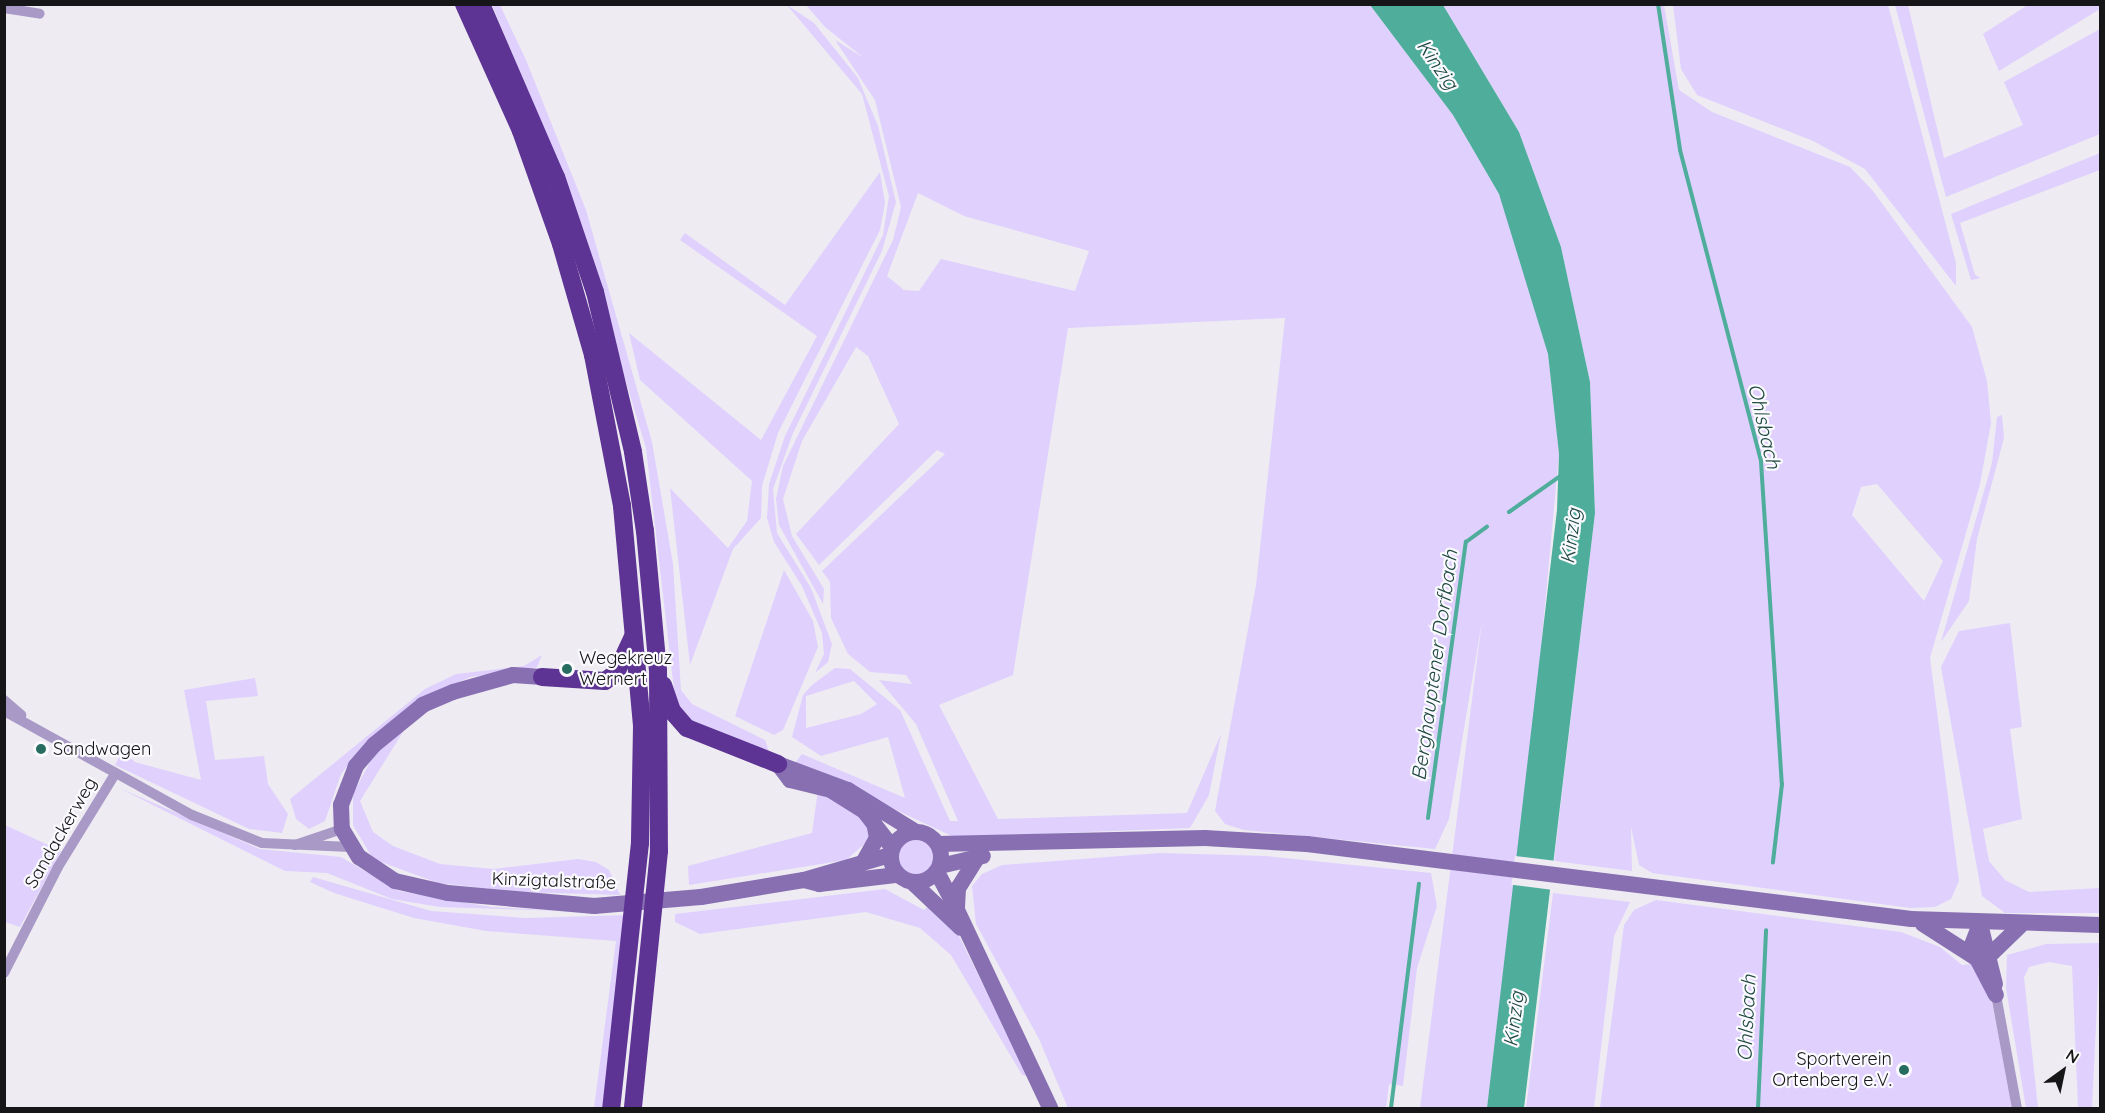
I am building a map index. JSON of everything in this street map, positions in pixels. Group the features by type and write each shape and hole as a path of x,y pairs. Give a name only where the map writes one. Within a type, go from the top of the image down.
{"highway":[{"path":"464,4 521,131 578,297 608,420 636,624 640,843 610,1108"},
{"path":"481,4 556,177 595,292 633,452 658,670 659,851 633,1108"},
{"path":"542,677 605,681 629,654 636,624"},
{"path":"658,670 672,711 687,728 778,764"}],"street":[{"path":"4,8 40,14"},
{"path":"293,846 342,829 345,787 374,745 423,705 475,685 513,675 542,677"},
{"path":"4,700 21,716 115,774 262,843 350,847"},
{"path":"4,711 21,716"},
{"path":"778,764 790,780 831,790 874,821 904,879 969,938"},
{"path":"778,764 848,789 938,844 1021,844 1205,838 1445,861 1911,919 2020,926 2100,925"},
{"name":"Sandackerweg","path":"4,973 58,867 115,774"},
{"path":"863,863 877,838 874,821"},
{"name":"Kinzigtalstraße","path":"342,829 350,847 382,875 408,885 490,899 594,906 701,897 804,880 863,863 891,851"},
{"path":"891,851 902,836 916,832"},
{"path":"938,844 938,869 1050,1108"},
{"path":"904,879 1021,844"},
{"path":"957,910 958,888 977,858"},
{"name":"Kinzigtalstraße","path":"804,880 819,884 904,879"},
{"path":"1911,919 1940,931 1983,957"},
{"path":"1980,924 1983,957 1996,995 2017,1108"},
{"path":"1983,957 2020,926"}],"shaded area":[{"path":"2029,4 2100,5 2100,9 1999,71 1983,34"},
{"path":"492,5 500,5 526,60 586,210 652,442 673,564 681,690 692,704 765,740 770,754 701,732 676,707 646,448 563,174"},
{"path":"787,5 814,23 858,78 878,126 896,202 882,251 793,433 773,489 777,533 811,588 832,644 828,662 815,673 824,654 822,633 802,586 774,542 767,518 769,484 785,436 883,235 889,196 862,94"},
{"path":"806,5 1370,5 1453,115 1499,194 1525,266 1548,354 1559,454 1535,713 1487,1108 1420,1108 1482,621 1449,819 1435,849 1244,830 1225,824 1215,811 1256,585 1285,318 1068,328 1013,675 939,705 998,819 1187,813 1221,734 1209,795 1190,828 954,837 795,763 802,754 905,798 888,737 821,756 792,737 803,695 812,685 835,668 850,669 900,710 950,821 958,821 916,724 879,680 912,684 906,675 870,672 848,654 831,618 830,582 822,571 945,454 937,450 819,565 796,534 899,424 868,356 856,347 802,441 783,499 792,536 824,589 823,604 779,525 776,499 783,466 893,240 901,207 875,100 835,40 864,58 825,27","holes":["918,193 964,216 1089,251 1075,291 941,259 919,291 904,290 887,276","854,681 877,704 861,714 806,728 806,696"]},
{"path":"1443,5 1664,5 1679,90 1712,112 1850,167 1873,191 1972,327 1987,381 1991,423 1980,484 1930,658 1959,881 1951,899 1935,907 1910,908 1652,873 1639,865 1631,827 1632,871 1554,861 1595,513 1590,382 1561,247 1519,132","holes":["1877,484 1943,561 1924,601 1852,515 1861,487"]},
{"path":"1673,5 1888,5 1956,263 1956,286 1865,169 1813,141 1697,95 1681,69"},
{"path":"1895,5 1908,5 1944,158 2023,125 2004,82 2100,29 2100,134 1946,197"},
{"path":"2100,153 2100,170 1960,223 1975,275 1981,278 1971,280 1951,214"},
{"path":"880,172 885,203 880,230 778,433 762,486 761,518 733,549 690,665 670,488 728,548 747,521 752,481 640,380 629,333 761,440 817,336 680,240 685,233 785,305"},
{"path":"2002,415 2004,438 1977,539 1969,601 1941,642 1992,463 1997,417"},
{"path":"784,570 813,621 818,647 783,730 774,735 735,716"},
{"path":"2010,623 2022,727 2010,729 2022,819 1983,829 1989,861 2005,880 2029,892 2100,888 2100,913 2005,913 1982,896 1941,667 1959,631"},
{"path":"542,655 537,667 471,677 435,692 360,750 341,774 325,821 309,829 296,819 290,799 425,689 456,674 524,666"},
{"path":"255,678 258,696 206,701 215,760 264,756 268,784 288,814 282,833 249,829 115,765 122,751 135,762 201,780 184,690"},
{"path":"406,727 360,801 373,832 393,846 440,864 493,869 578,859 596,862 609,870 620,895 520,892 438,883 373,859 353,825 353,794 373,756"},
{"path":"119,788 260,849 341,857 399,891 491,907 568,911 440,907 392,899 327,873 285,871"},
{"path":"818,790 865,816 869,840 846,860 689,885 688,866 812,833"},
{"path":"5,825 61,851 20,927 5,922"},
{"path":"917,838 930,844 936,857 930,870 917,876 904,870 898,857 904,844"},
{"path":"1160,853 1266,856 1431,873 1437,906 1417,968 1403,1086 1389,1084 1386,1108 1068,1108 1039,1039 976,924 972,886 982,874 1002,865"},
{"path":"313,877 431,911 526,918 628,915 604,1108 594,1108 616,941 486,931 414,918 334,893 310,882"},
{"path":"885,889 924,910 931,904 957,932 1028,1076 1022,1075 951,955 920,928 866,912 700,934 675,922 675,914"},
{"path":"1553,893 1630,902 1614,936 1594,1108 1526,1108"},
{"path":"1656,900 1901,932 1940,947 1962,965 1971,964 1992,1003 2013,1108 1600,1108 1624,925 1634,910"},
{"path":"2100,943 2092,1108 2078,1108 2072,966 2049,962 2029,967 2024,977 2038,1108 2026,1108 2006,988 2007,955 2046,944"}],"water":[{"name":"Kinzig","path":"1370,5 1443,5 1519,132 1561,247 1590,382 1595,513 1524,1108 1487,1108 1557,510 1559,454 1548,354 1499,194 1453,115"}],"pier":[{"path":"1515,856 1557,861 1553,890 1511,885"}],"waterway":[{"name":"Ohlsbach","path":"1658,4 1680,150 1761,462 1782,784 1773,862"},
{"name":"Berghauptener Dorfbach","path":"1509,512 1563,474"},
{"name":"Berghauptener Dorfbach","path":"1428,818 1466,542 1487,527"},
{"name":"Berghauptener Dorfbach","path":"1391,1108 1419,884"},
{"name":"Ohlsbach","path":"1758,1108 1766,930"}],"place":[{"name":"Wegekreuz Wernert","path":"567,669"},
{"name":"Sandwagen","path":"41,749"},
{"name":"Sportverein Ortenberg e.V.","path":"1904,1070"}]}
